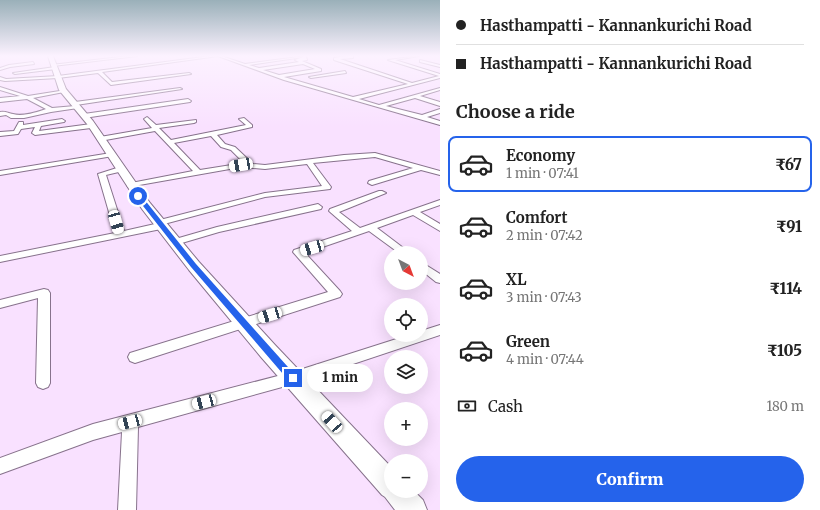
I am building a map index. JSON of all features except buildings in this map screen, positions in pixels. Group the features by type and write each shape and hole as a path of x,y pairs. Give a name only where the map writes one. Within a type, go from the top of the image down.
{"main road":[{"path":"64,80 85,118 160,224 243,323 384,478"},
{"path":"402,498 413,510"}],"street":[{"path":"0,100 28,97 45,80"},
{"path":"107,80 111,84 144,80"},
{"path":"290,80 352,99 440,122"},
{"path":"400,80 410,83"},
{"path":"352,99 424,80"},
{"path":"0,88 28,97 51,110 85,118 156,128 194,121"},
{"path":"392,88 440,104"},
{"path":"38,124 35,133 180,89"},
{"path":"379,106 440,89"},
{"path":"85,118 188,101"},
{"path":"0,114 7,113 10,116 24,116 48,112 51,110"},
{"path":"422,117 440,111"},
{"path":"0,134 16,133 24,116"},
{"path":"147,119 199,172"},
{"path":"169,142 250,126 242,119"},
{"path":"18,128 62,121"},
{"path":"213,134 223,146 233,148 251,166"},
{"path":"0,173 111,155"},
{"path":"131,185 241,165 265,167 344,157 375,156 440,173"},
{"path":"0,259 120,234 265,195 323,188 327,186 309,162"},
{"path":"372,183 420,168"},
{"path":"120,169 102,174 120,234"},
{"path":"359,232 333,211 382,193"},
{"path":"135,357 336,294 298,252 326,244 440,202"},
{"path":"175,242 217,230 318,207"},
{"path":"414,212 440,228"},
{"path":"371,228 395,246"},
{"path":"428,270 440,279"},
{"path":"0,304 44,293 43,383"},
{"path":"0,466 93,432 293,378 440,330"},
{"path":"127,510 130,422"}],"route":[{"path":"138,196 194,266 268,352 293,378"}]}
